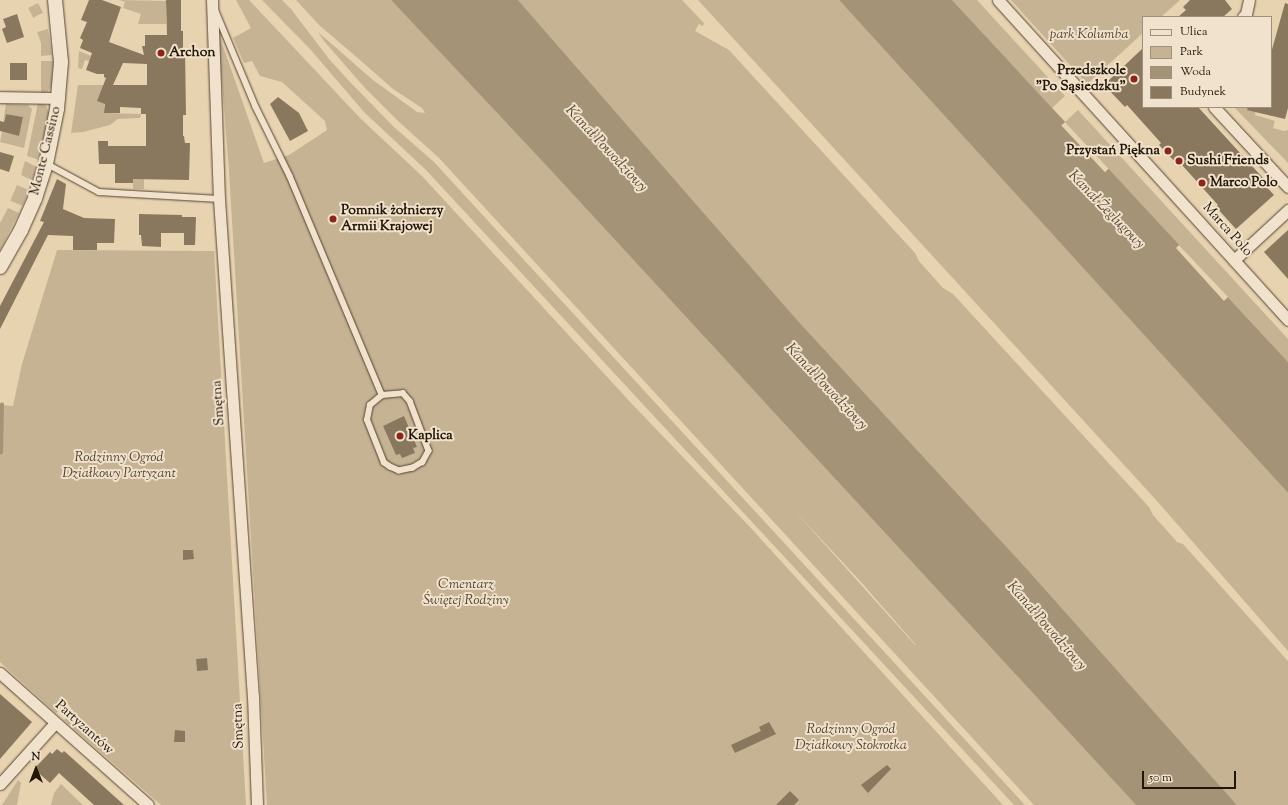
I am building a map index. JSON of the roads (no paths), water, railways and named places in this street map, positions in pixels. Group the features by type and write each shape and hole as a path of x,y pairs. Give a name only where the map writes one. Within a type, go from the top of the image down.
{"street":[{"name":"Monte Cassino","path":"0,267 21,230 35,198 46,164 59,98 61,62 55,0"},
{"name":"Marca Polo","path":"998,0 1288,320"},
{"path":"1244,16 1246,14 1249,0"},
{"name":"Smętna","path":"212,1 219,199 252,688 257,805"},
{"name":"Monte Cassino","path":"0,97 59,98"},
{"path":"1215,108 1288,187"},
{"path":"1234,260 1288,210"},
{"name":"Partyzantów","path":"0,673 148,805"},
{"path":"0,784 55,723"}],"lane":[{"path":"212,1 256,107 290,176 382,395"},
{"path":"46,164 99,192 219,199"},
{"path":"403,393 410,401 428,451 423,462 413,468 399,471 390,467 384,462 367,420 370,405 382,395 403,393"}],"water":[{"name":"Kanał Powodziowy","path":"391,0 518,0 798,321 1026,568 1237,805 1136,805 544,163"},
{"name":"Kanał Żeglugowy","path":"839,0 952,0 1288,362 1288,493"}],"waterway":[{"path":"1,453 2,405"}],"place":[{"name":"Archon","path":"161,53"},
{"name":"Przedszkole \"Po Sąsiedzku\"","path":"1134,79"},
{"name":"Przystań Piękna","path":"1168,151"},
{"name":"Sushi Friends","path":"1179,161"},
{"name":"Marco Polo","path":"1202,183"},
{"name":"Pomnik żołnierzy Armii Krajowej","path":"333,219"},
{"name":"Kaplica","path":"400,436"}],"park label":[{"name":"park Kolumba","path":"1089,35"},
{"name":"Rodzinny Ogród Działkowy Partyzant","path":"119,466"},
{"name":"Cmentarz Świętej Rodziny","path":"466,594"},
{"name":"Rodzinny Ogród Działkowy Stokrotka","path":"851,738"}]}
